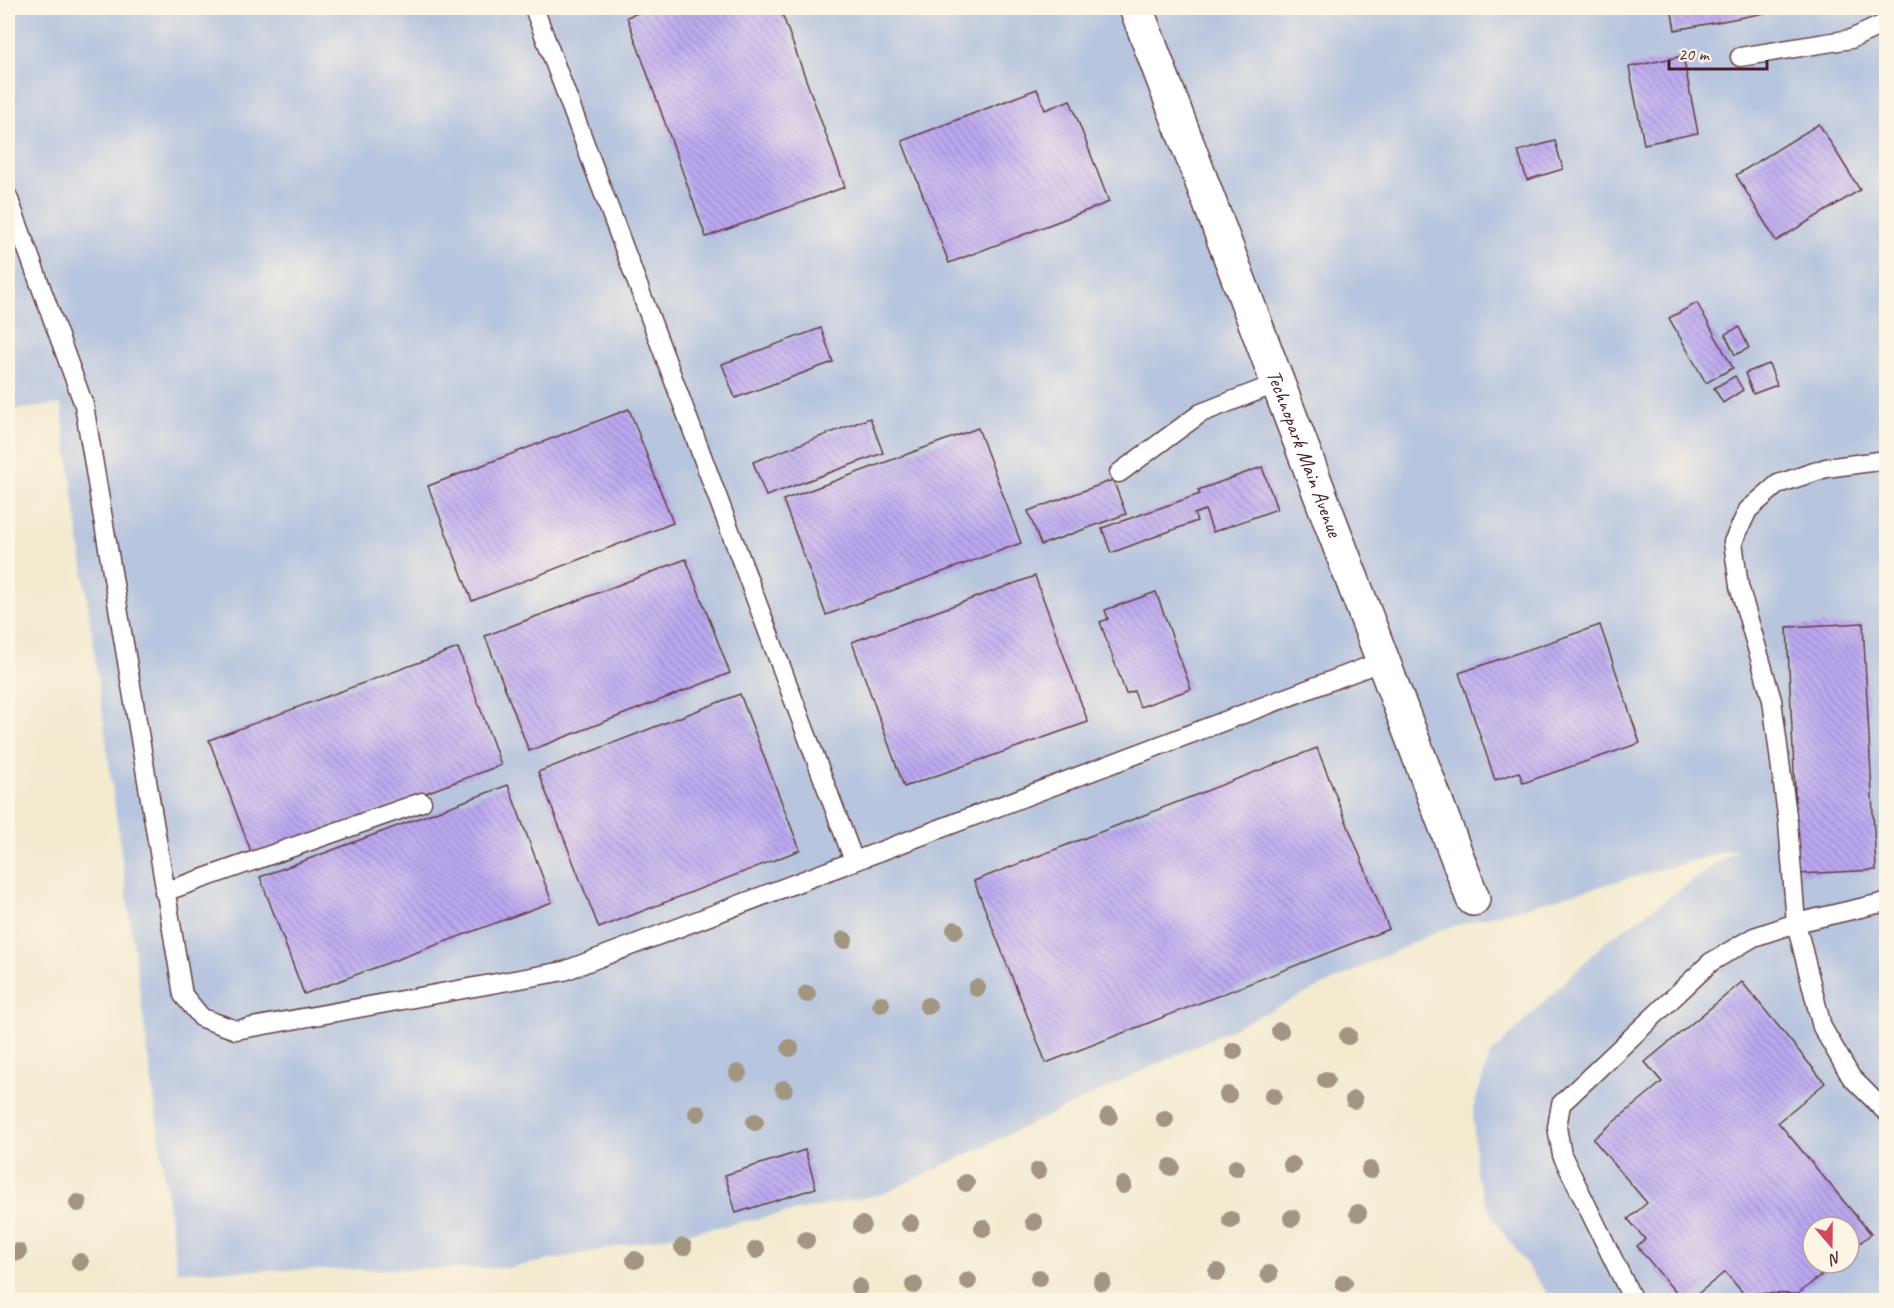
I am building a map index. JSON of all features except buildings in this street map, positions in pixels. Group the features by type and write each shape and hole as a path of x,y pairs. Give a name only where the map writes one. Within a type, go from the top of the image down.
{"street":[{"name":"Technopark Main Avenue","path":"1136,8 1473,899"}],"lane":[{"path":"534,8 854,861"},
{"path":"1740,57 1851,39 1887,23"},
{"path":"8,197 84,405 183,995 202,1018 236,1030 564,971 1383,661"},
{"path":"1119,473 1201,413 1278,383"},
{"path":"1887,460 1826,468 1778,484 1748,510 1733,542 1739,586 1772,700 1788,823 1796,923 1822,1027 1851,1077 1887,1112"},
{"path":"164,892 422,802"},
{"path":"1633,1300 1562,1155 1557,1127 1561,1104 1711,962 1755,937 1796,923 1887,902"}],"shaded area":[{"path":"8,8 1886,8 1886,1300 1552,1300 1492,1217 1476,1175 1473,1109 1490,1055 1604,943 1739,848 1440,930 883,1194 509,1268 177,1271 61,404 8,411"}]}
